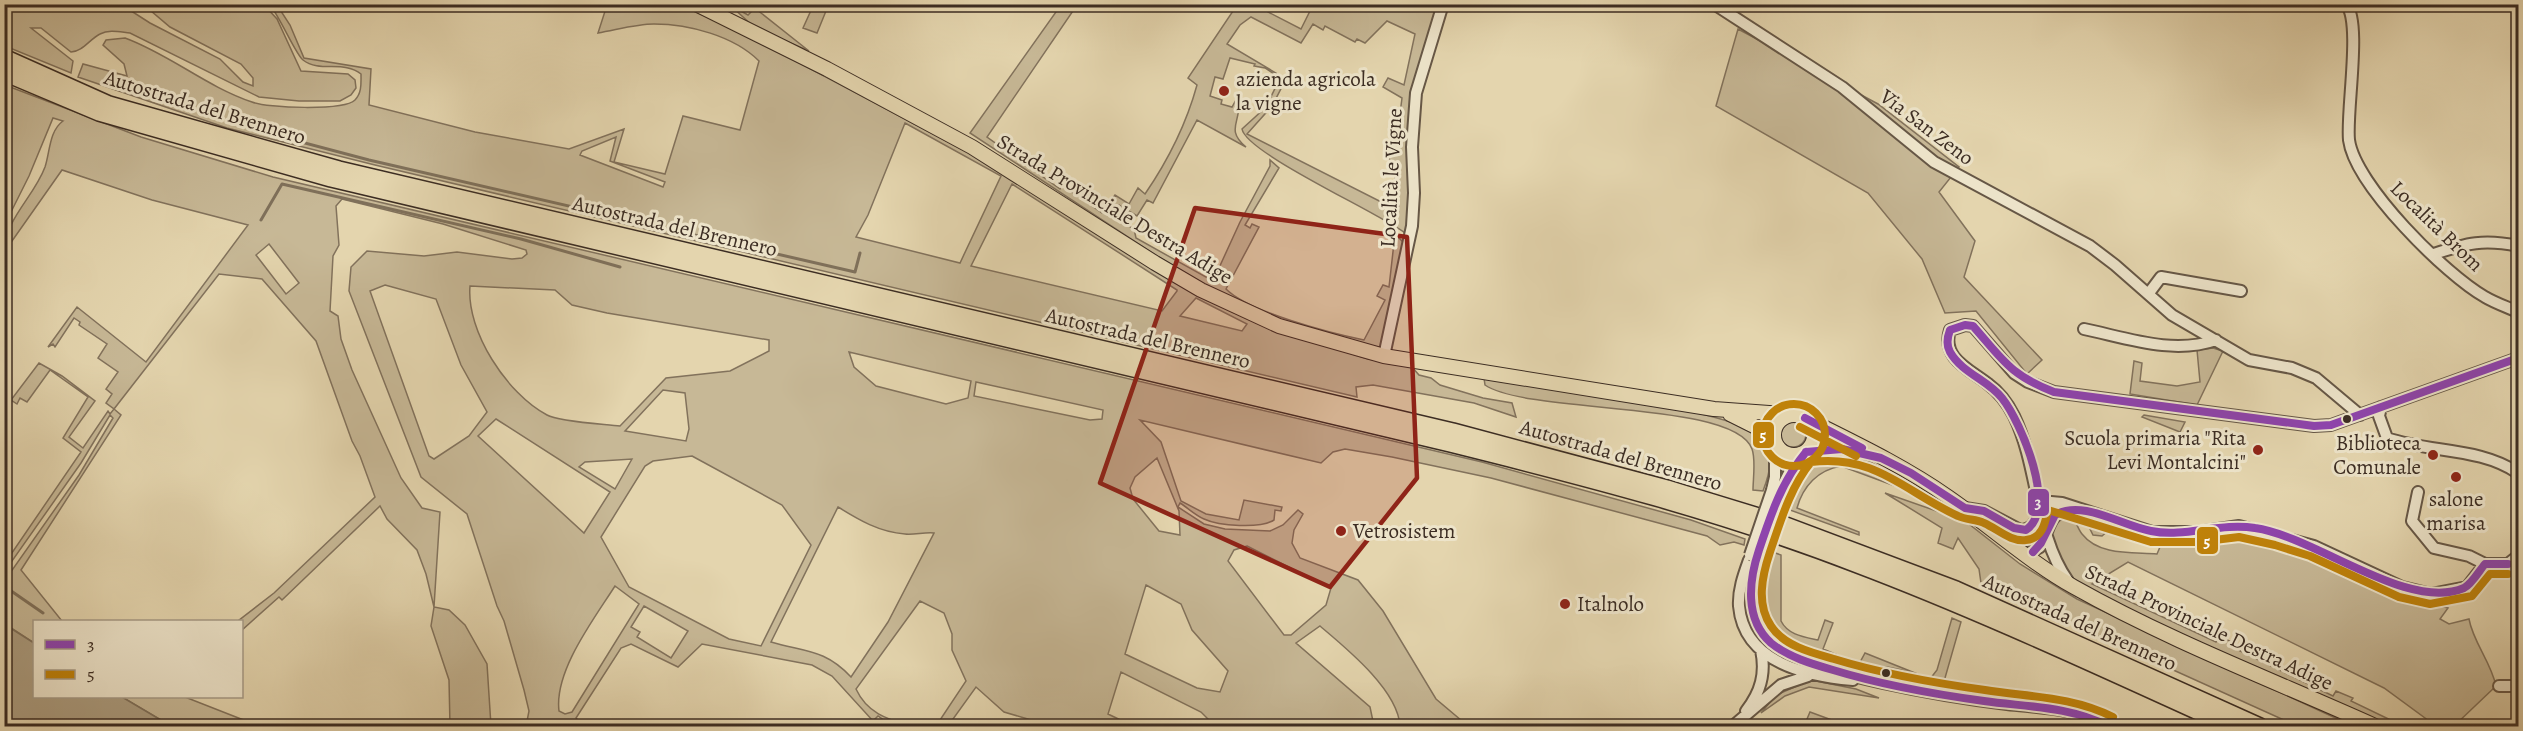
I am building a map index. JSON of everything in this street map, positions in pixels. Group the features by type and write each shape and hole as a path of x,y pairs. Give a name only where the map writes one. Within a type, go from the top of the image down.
{"highway":[{"name":"Autostrada del Brennero","path":"4,57 109,104 339,169 1454,431 1667,488 1775,521 1956,589 2260,726"},
{"name":"Autostrada del Brennero","path":"4,73 99,113 331,179 1450,444 1561,471 1700,511 1853,563 1949,601 2229,726"}],"main road":[{"name":"Strada Provinciale Destra Adige","path":"696,4 827,69 972,147 1201,290 1279,326 1384,356 1714,409 1801,416 1911,473 1965,508 2025,555 2071,586 2120,612 2375,726"},
{"name":"Strada Provinciale Destra Adige","path":"1714,409 1745,420 1774,439"},
{"path":"1801,416 1813,426 1815,438 1806,452 1788,455 1774,439 1776,426 1782,419 1801,416"},
{"name":"Strada Provinciale Destra Adige","path":"1806,452 1842,449 1881,458"}],"street":[{"name":"Località le Vigne","path":"1384,356 1412,226 1414,193 1412,147 1416,93 1443,4"},
{"name":"Via San Zeno","path":"1714,4 1842,87 1934,162 2090,246 2150,293 2172,315 2249,360 2292,368 2316,378 2360,415"},
{"name":"Località Brom","path":"2346,4 2351,11 2353,35 2348,120 2349,142 2365,181 2383,205 2434,254 2484,297 2518,312"},
{"path":"2434,254 2468,243 2494,241 2518,246"},
{"path":"2150,293 2161,277 2241,291"},
{"path":"2071,586 2055,562 2040,501 2014,416 1990,386 1956,360 1948,349 1950,330 1956,326 1973,326 2014,373 2040,388 2063,395 2314,426 2331,425 2518,358"},
{"path":"2084,329 2177,347 2195,347 2216,340"},
{"path":"2381,407 2379,416 2387,438 2409,446 2471,454 2506,465 2518,473"},
{"path":"1774,439 1775,491"},
{"path":"1806,452 1775,491 1738,604 1746,628 1761,650 1780,664 1814,676 1886,683 2005,704 2075,711 2108,726"},
{"path":"2418,492 2412,521 2424,539 2434,548 2469,556 2485,564 2508,564 2518,556"},
{"path":"1965,508 1984,511 2014,528 2026,530 2036,521 2040,501"},
{"path":"2040,501 2062,503 2152,532 2198,532 2239,526 2259,530 2314,546 2402,587 2431,594 2467,587 2485,564"},
{"path":"2025,555 2040,547 2053,518 2059,512 2093,513"},
{"path":"1752,561 1750,604 1756,621 1780,657 1782,674 1778,687"},
{"path":"1772,643 1798,660 1886,683"},
{"path":"1761,650 1764,667 1761,685"},
{"path":"1733,726 1750,706 1761,685 1780,664 1798,660"},
{"path":"1733,726 1778,687 1788,681 1814,676"},
{"path":"2499,686 2518,686"}],"highlighted area":[{"path":"1195,208 1407,237 1417,478 1330,587 1100,483"}],"shaded area":[{"path":"4,5 122,5 150,23 220,59 243,82 253,86 253,78 241,64 170,27 144,5 264,5 277,19 301,71 348,74 355,80 356,88 351,95 340,101 299,101 259,97 130,33 103,32 79,50 71,52 41,28 31,28 73,61 71,73 5,46"},
{"path":"270,5 277,5 290,25 304,58 371,69 369,105 475,132 569,149 624,129 614,162 665,174 683,116 740,130 759,61 749,52 724,38 682,26 647,24 598,33 607,5 680,5 737,30 1005,172 1197,295 1261,325 1368,359 1411,366 1419,375 1431,378 1440,385 1483,398 1512,403 1516,417 1474,403 1373,385 1356,387 1357,397 375,165 227,128 78,77 83,64 127,76 124,64 103,45 106,40 125,38 219,88 252,102 273,106 322,107 336,106 355,100 360,91 361,74 347,68 317,66 303,60","holes":["905,123 1001,176 960,263 856,237 868,215","616,137 610,161 665,182 663,187 580,155 582,151","1012,184 1177,291 1162,311 971,266","1196,298 1247,324 1242,331 1180,316"]},
{"path":"730,5 748,15 753,10 753,5 757,5 756,9 809,51 754,27"},
{"path":"1058,5 1077,5 987,137 1060,189 1062,185 1102,213 1115,195 1129,204 1138,188 1145,194 1154,181 1176,141 1193,100 1197,85 1188,78 1237,5 1271,5 1268,12 1301,29 1313,5 1438,5 1417,77 1409,217 1405,233 1288,167 1249,140 1242,129 1266,107 1280,78 1265,68 1254,66 1255,64 1230,58 1223,79 1215,77 1210,96 1222,100 1221,104 1232,107 1236,100 1238,113 1236,134 1246,147 1197,120 1153,203 1147,200 1137,216 1119,205 1112,216 1134,229 1136,238 1213,281 1240,222 1270,166 1270,160 1279,168 1245,225 1250,228 1252,224 1259,227 1226,289 1252,306 1311,327 1364,340 1385,300 1377,296 1383,285 1389,287 1395,234 1404,243 1381,347 1377,349 1282,322 1227,298 1160,258 970,133 1056,12","holes":["1251,17 1301,43 1313,24 1323,30 1325,26 1355,42 1357,39 1365,43 1387,21 1415,34 1404,85 1388,78 1383,87 1402,98 1397,137 1389,158 1399,190 1399,211 1247,134 1272,106 1286,79 1227,44 1240,25"]},
{"path":"813,6 826,11 817,33 803,28"},
{"path":"1738,29 1878,104 1959,167 1939,192 1975,241 1964,277 2042,360 2027,374 1976,311 1945,313 1922,259 1868,193 1716,106"},
{"path":"5,85 141,137 273,177 1482,462 1691,520 1745,539 1744,545 1734,542 1720,545 1707,536 1491,478 1392,457 1345,449 1333,452 1321,463 1140,420 1161,442 1181,501 1206,514 1239,520 1244,500 1282,507 1281,511 1275,510 1274,520 1268,523 1239,526 1204,519 1180,503 1178,507 1204,524 1225,529 1270,531 1283,525 1298,510 1303,514 1294,530 1292,543 1300,558 1358,580 1383,611 1436,699 1468,726 1400,726 1397,712 1381,684 1320,626 1296,643 1370,707 1374,726 1215,726 1201,712 1121,672 1108,714 1133,726 1039,726 1031,720 1004,712 976,687 948,726 936,726 966,681 952,650 952,634 944,613 920,601 856,689 866,704 878,714 910,726 888,723 878,716 873,721 832,676 812,665 702,644 678,667 631,644 621,648 576,718 583,726 526,726 529,711 524,690 504,621 467,514 421,477 349,291 351,267 367,251 424,256 457,252 512,259 522,258 527,254 526,250 443,224 342,199 336,206 339,245 333,256 330,311 338,316 341,339 352,370 401,478 422,508 440,512 434,607 417,550 387,519 380,506 282,600 279,597 243,629 243,620 239,620 274,593 375,497 316,341 262,279 219,274 114,409 106,403 112,394 106,389 118,372 98,358 107,344 79,325 80,322 74,318 55,347 53,344 48,347 77,307 146,362 248,225 152,200 62,170 5,251 9,229 40,178 52,136 63,121 53,118 29,176 5,224","holes":["269,244 299,283 286,294 256,255","385,285 436,299 461,365 487,412 469,436 434,459 429,456 370,291","470,286 555,290 572,305 769,340 769,351 730,371 666,378 620,426 553,417 532,405 504,377 492,360 475,322","849,352 971,381 968,398 946,404 876,386 854,367","976,382 1103,410 1102,419 1090,420 974,396","663,390 685,393 689,429 686,441 625,431","496,419 610,492 584,533 478,436","692,456 782,505 811,545 761,646 729,639 629,587 601,537 645,466 653,461","1157,458 1179,511 1180,535 1159,531 1133,499 1130,488 1135,477","632,459 615,489 579,467 585,462","838,507 862,521 887,531 908,534 934,533 888,622 851,677 823,656 771,642","1247,546 1331,588 1326,605 1291,635 1284,635 1228,561 1234,550","1146,585 1181,604 1192,630 1228,671 1220,692 1197,688 1125,654","615,586 639,604 572,712 565,714 559,711 559,695 569,663 577,646","644,606 688,631 671,658 637,637 640,632 631,627"]},
{"path":"2213,348 2223,351 2197,405 2130,394 2134,361 2142,363 2140,381 2177,386 2200,382 2197,350"},
{"path":"39,363 62,376 95,401 69,437 83,448 108,411 110,414 114,409 121,415 21,570 61,620 33,620 33,642 5,624 5,574 8,576 79,475 113,418 110,415 81,463 5,571 5,563 81,452 63,438 88,397 50,370 27,402 20,398 17,404 11,400"},
{"path":"1484,378 1585,392 1673,408 1742,426 1760,436 1768,448 1770,462 1763,491 1753,490 1752,449 1737,433 1709,423 1671,415 1543,401 1509,394 1485,385"},
{"path":"2144,415 2185,422 2180,432 2142,417"},
{"path":"1793,421 1802,425 1806,434 1802,443 1793,447 1784,443 1780,434 1784,425"},
{"path":"1815,454 1850,454 1867,460 1941,503 1841,466 1825,471 1813,480 1803,493 1797,508 1859,532 1859,535 1779,506 1791,476 1801,464"},
{"path":"1885,493 1965,521 2020,564 2077,599 2353,726 2297,726 1981,583 1979,569 1958,538 1953,549 1938,543 1942,528"},
{"path":"2068,516 2073,517 2089,541 2117,552 2157,554 2163,540 2224,536 2248,537 2300,550 2416,594 2416,600 2448,608 2440,619 2449,624 2469,619 2496,686 2454,726 2436,726 2384,688 2128,562 2092,584 2216,642 2219,636 2242,647 2240,651 2333,696 2336,691 2353,698 2351,701 2403,726 2394,726 2341,706 2150,620 2071,578 2058,560 2051,532 2057,520"},
{"path":"2084,517 2122,530 2109,530 2102,536 2093,535"},
{"path":"1764,549 1781,555 1781,621 1784,626 1797,635 1818,640 1825,620 1833,623 1823,649 1859,664 1865,653 1930,679 1937,670 1952,618 1961,622 1943,685 1894,668 1856,667 1826,662 1804,655 1785,645 1771,632 1762,617 1757,598 1758,575"},
{"path":"434,607 449,610 465,625 487,664 491,726 450,726 449,680 431,626"},
{"path":"4,624 33,642 33,698 124,698 171,726 5,726"},
{"path":"1811,680 1856,689 1879,698 1809,687 1785,696 1761,713 1776,695"},
{"path":"124,698 188,698 259,726 171,726"},
{"path":"1810,712 1848,726 1804,726"}],"waterway":[{"path":"252,129 369,160 855,272 860,253"},
{"path":"261,220 282,184 521,239 620,267"},
{"path":"4,586 43,613"}],"transit line":[{"name":"3","path":"1806,452 1842,449 1881,458 1911,473 1965,508 1984,511 2014,528 2026,530 2035,519 2038,504 2033,465 2026,445 2002,398 1990,386 1961,366 1950,352 1947,341 1950,330 1965,325 1973,326 2017,373 2054,392 2314,426 2331,425 2518,358"},
{"name":"5","path":"1794,404 1811,409 1816,413 1820,418 1825,435 1820,452 1816,457 1811,461 1794,466 1777,461 1772,457 1768,452 1763,435 1768,418 1772,413 1777,409 1794,404"},
{"name":"3","path":"1805,418 1862,448"},
{"name":"5","path":"1800,427 1856,456"},
{"name":"3","path":"1806,452 1790,474 1778,498 1753,574 1751,599 1756,623 1771,643 1801,660 1870,680 1908,689 2063,711 2078,714 2108,726"},
{"name":"5","path":"2113,717 2066,701 1909,678 1808,651 1783,639 1771,626 1763,609 1763,580 1770,552 1787,505 1797,483 1811,462 1834,461 1872,469 1958,516 1981,522 2009,537 2020,540 2031,539 2039,534 2048,510 2151,542 2198,542 2239,537 2310,556 2399,597 2430,604 2472,596 2490,574 2508,574"},
{"name":"3","path":"2033,552 2041,543 2055,515 2078,510 2164,533 2229,527 2255,528 2279,534 2389,582 2416,590 2441,593 2464,588 2485,564 2508,564"}],"place":[{"name":"azienda agricola la vigne","path":"1224,91"},
{"name":"Scuola primaria \"Rita Levi Montalcini\"","path":"2258,450"},
{"name":"Biblioteca Comunale","path":"2433,455"},
{"name":"salone marisa","path":"2456,477"},
{"name":"Vetrosistem","path":"1341,531"},
{"name":"Italnolo","path":"1565,604"}]}
